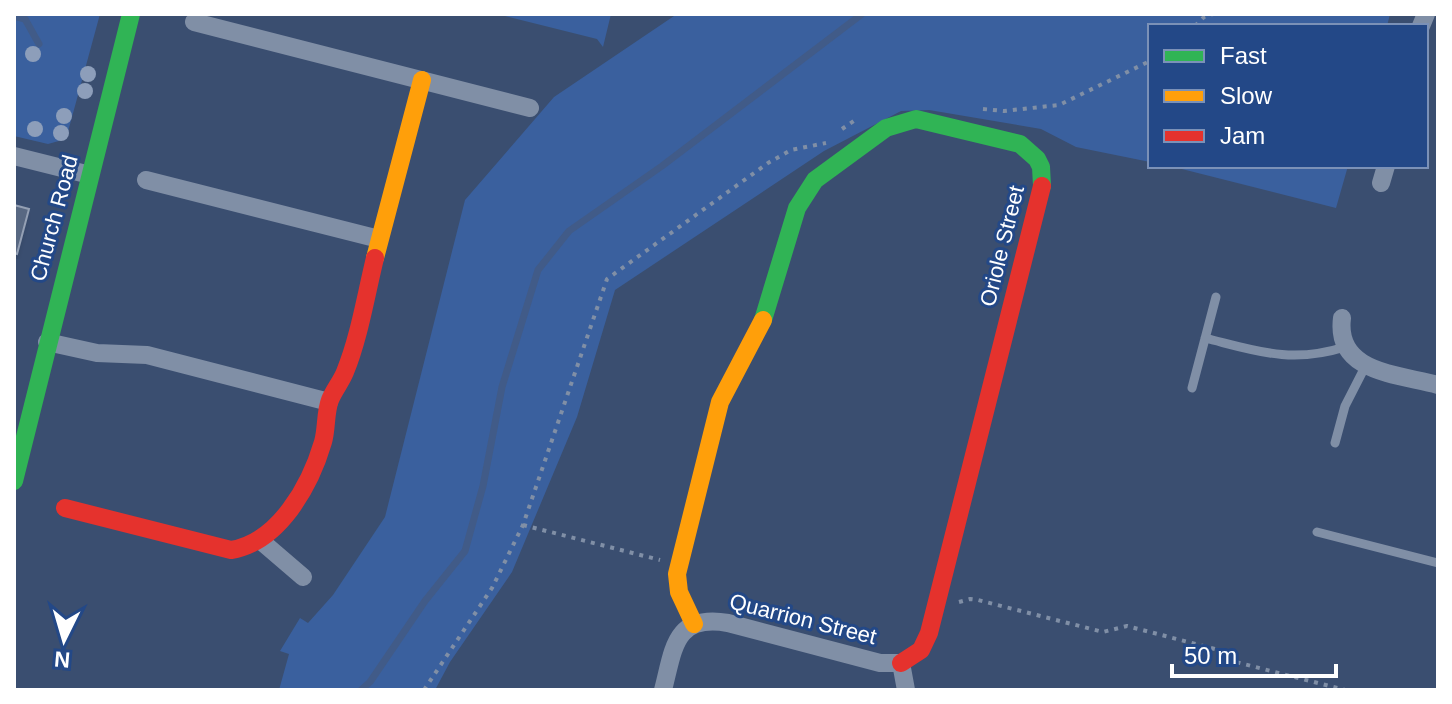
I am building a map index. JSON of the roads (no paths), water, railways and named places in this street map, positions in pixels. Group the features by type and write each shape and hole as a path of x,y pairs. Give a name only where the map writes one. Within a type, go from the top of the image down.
{"street":[{"name":"Church Road","path":"14,481 131,14"},
{"path":"194,22 530,108"},
{"path":"65,508 231,550 246,550 261,541 278,523 308,482 324,438 329,402 346,371 422,80"},
{"name":"Oriole Street","path":"694,624 677,584 679,564 720,402 771,305 797,208 807,189 837,162 886,128 904,121 926,120 1020,144 1033,153 1041,167 1041,192 929,633 921,650 901,663"},
{"path":"14,156 90,175"},
{"path":"146,180 379,239"},
{"path":"1342,318 1340,334 1352,358 1366,365 1438,385"},
{"path":"47,342 97,353 147,355 329,402"},
{"path":"261,541 303,577"},
{"name":"Quarrion Street","path":"694,624 710,621 728,623 880,663 901,663 906,690"},
{"path":"663,690 678,637 694,624"}],"lane":[{"path":"1192,388 1216,297"},
{"path":"1205,338 1287,357 1322,354 1345,347"},
{"path":"1335,443 1345,406 1366,365"},
{"path":"1317,532 1438,563"}],"waterway":[{"path":"361,690 370,682 425,601 465,551 483,486 502,387 538,270 569,231 662,166 862,14"},
{"path":"14,16 25,19 39,44"}]}
